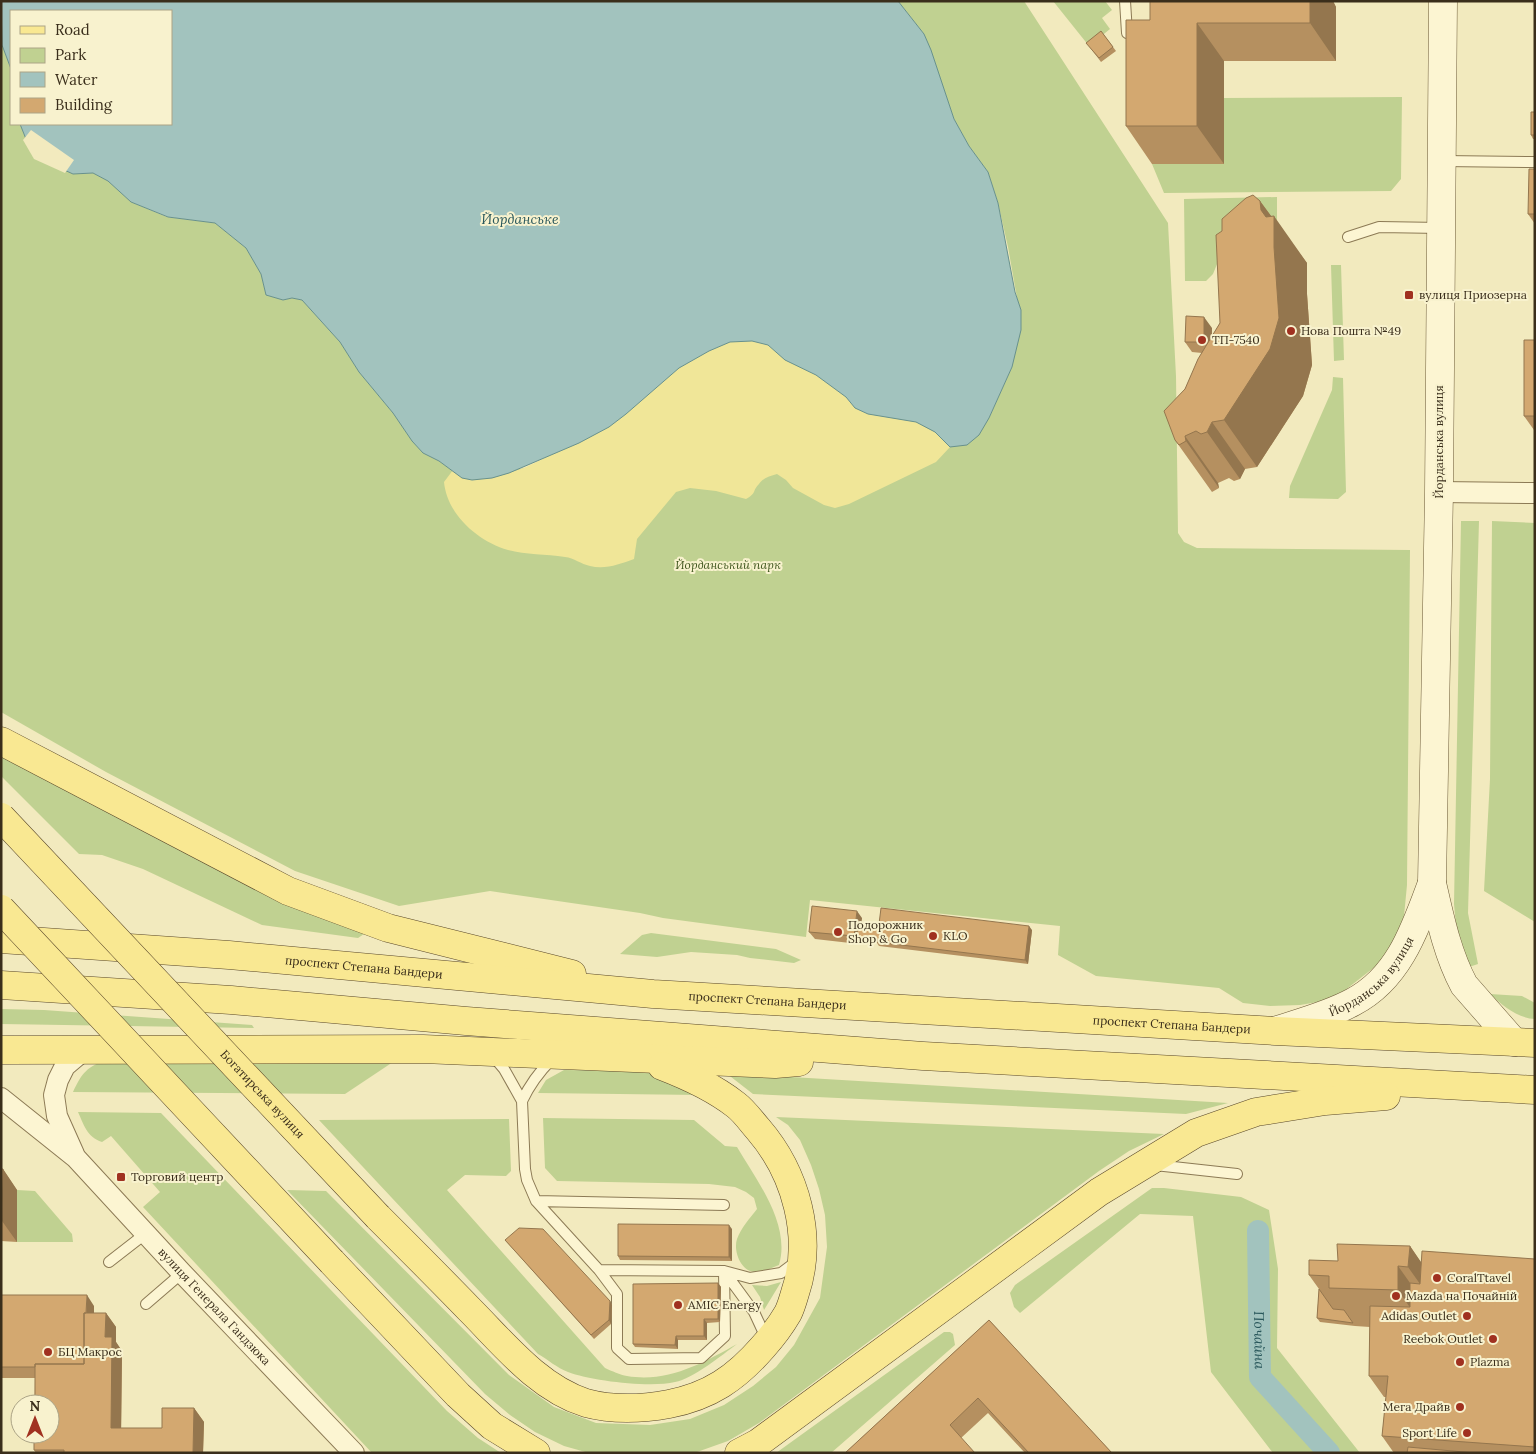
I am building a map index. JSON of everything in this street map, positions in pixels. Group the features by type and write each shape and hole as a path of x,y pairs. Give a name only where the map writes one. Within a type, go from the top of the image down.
{"main road":[{"name":"Йорданська вулиця","path":"1443,1 1439,492 1432,883 1446,942 1464,985 1525,1043"},
{"path":"1,741 288,891 388,928 653,994"},
{"name":"Богатирська вулиця","path":"1,817 378,1217 527,1367 556,1389 586,1402 615,1408 651,1407 685,1401 718,1388 746,1367 768,1342 789,1312 799,1282 803,1257 802,1233 796,1200 786,1171 771,1144 738,1106 710,1087 642,1058"},
{"name":"Йорданська вулиця","path":"1275,1031 1324,1015 1354,1002 1375,987 1393,968 1416,928 1432,883"},
{"path":"1,909 458,1395 492,1426 536,1453"},
{"name":"проспект Степана Бандери","path":"1,939 229,955 653,994 1275,1031 1525,1043"},
{"path":"1,985 231,1000 466,1022 923,1056 1535,1090"},
{"path":"1,1050 424,1049 775,1064 923,1056"},
{"path":"739,1453 758,1443 1076,1209 1144,1164 1196,1133 1256,1112 1325,1100 1535,1090"}],"street":[{"path":"1439,492 1535,493"},
{"name":"вулиця Генерала Гандзюка","path":"76,1158 57,1116 54,1095 58,1080 65,1066 84,1050"},
{"name":"вулиця Генерала Гандзюка","path":"1,1098 76,1158 145,1234 354,1453"}],"lane":[{"path":"1125,1 1127,46"},
{"path":"1442,160 1535,162"},
{"path":"1348,237 1379,227 1442,228"},
{"path":"490,1052 504,1069 522,1100 527,1180 536,1201 599,1270 617,1294 618,1348 629,1359 701,1358 725,1336 724,1271"},
{"path":"522,1100 539,1072 557,1055"},
{"path":"1144,1164 1237,1174"},
{"path":"536,1201 724,1205"},
{"path":"109,1262 145,1234"},
{"path":"599,1270 724,1271 750,1278 781,1273 803,1257"},
{"path":"724,1271 754,1312 768,1342"},
{"path":"146,1304 182,1273"}],"green space":[{"name":"Йорданський парк","path":"898,1 1024,1 1168,223 1176,376 1178,533 1184,542 1197,548 1410,550 1407,885 1404,916 1394,943 1381,962 1344,991 1324,1001 1300,1005 1270,1006 1243,1003 1219,988 1096,976 1058,955 1060,926 810,900 806,937 663,918 490,891 399,906 295,871 106,772 1,712 1,35 2,45 10,66 10,125 20,125 30,149 73,174 93,173 108,181 131,202 167,217 215,223 246,248 261,274 266,295 283,300 292,298 302,300 340,342 359,372 393,413 412,441 423,453 439,461 462,478 868,414 916,422 989,418 1012,367 1017,298 998,203 988,172 969,146 954,119 924,34"},
{"path":"1053,1 1105,1 1112,10 1102,18 1110,29 1089,46"},
{"path":"1402,97 1401,179 1391,191 1164,193 1152,164 1224,164 1224,98"},
{"path":"1277,197 1277,220 1228,237 1213,274 1206,281 1185,281 1184,199"},
{"path":"1331,265 1341,265 1344,360 1334,361"},
{"path":"1333,377 1343,378 1346,492 1338,499 1289,498 1290,486 1332,390"},
{"path":"1461,521 1479,521 1468,913 1478,964 1469,967 1456,926 1454,904"},
{"path":"1492,521 1535,523 1535,922 1484,891 1490,779"},
{"path":"1,750 283,904 367,932 358,938 262,925 143,869 102,855 79,854 1,776"},
{"path":"651,933 776,949 801,960 794,963 737,955 691,952 657,957 620,954 642,935"},
{"path":"1490,994 1522,996 1535,1003 1535,1019 1516,1014"},
{"path":"1,1009 44,1010 252,1025 254,1028 1,1024"},
{"path":"108,1060 393,1062 345,1094 73,1092 86,1071"},
{"path":"564,1070 648,1071 700,1095 538,1093 546,1080"},
{"path":"726,1073 1228,1103 1186,1114 753,1094"},
{"path":"78,1112 161,1113 447,1411 478,1438 501,1453 372,1453 143,1207 160,1192 111,1136 102,1142 93,1137 87,1130"},
{"path":"776,1117 1164,1134 1129,1151 1099,1171 759,1423 728,1441 697,1452 589,1453 564,1446 535,1432 510,1415 485,1394 287,1190 326,1191 509,1375 554,1407 596,1423 650,1425 690,1419 724,1405 753,1386 776,1367 794,1345 820,1298 827,1247 825,1215 819,1189 800,1140 788,1125"},
{"path":"543,1118 694,1120 725,1146 737,1147 762,1188 770,1203 780,1234 781,1250 779,1265 765,1271 756,1272 746,1269 739,1260 736,1249 737,1239 743,1227 757,1209 754,1198 735,1187 709,1184 557,1181 545,1168"},
{"path":"509,1119 511,1171 506,1176 465,1175 447,1190 605,1368 627,1376 657,1377 685,1370 737,1344 690,1376 664,1384 606,1381 578,1375 560,1368 538,1354 319,1120"},
{"path":"1152,1188 1241,1197 1269,1210 1278,1269 1277,1348 1360,1453 1273,1453 1211,1372 1193,1216 1140,1214 1020,1313 1014,1307 1010,1293 1015,1285"},
{"path":"17,1190 35,1191 72,1234 73,1242 17,1242"},
{"path":"781,1282 764,1310 760,1297 752,1285 767,1286"},
{"path":"944,1332 953,1334 955,1345 831,1453 776,1453"}],"sand":[{"path":"752,341 768,345 785,360 816,375 846,397 855,408 868,414 916,422 935,432 950,447 936,462 849,504 835,508 824,505 793,488 777,474 763,480 752,495 746,499 716,491 690,488 676,492 637,539 634,559 607,567 590,566 568,558 522,553 496,546 466,525 451,505 446,494 444,482 453,470 462,478 492,478 524,468 609,427 679,368 709,351 730,342"}],"water":[{"name":"Йорданське","path":"1,1 898,1 924,34 954,119 969,146 988,172 998,203 1015,292 1021,310 1021,330 1012,367 989,418 979,435 967,445 950,447 935,432 916,422 868,414 855,408 846,397 816,375 785,360 768,345 752,341 730,342 709,351 679,368 609,427 579,443 509,473 492,478 472,480 462,478 439,461 423,453 412,441 393,413 359,372 340,342 302,300 292,298 283,300 266,295 261,274 246,248 215,223 168,217 131,202 108,181 93,173 73,174 36,157 30,149 20,125 172,125 172,10 10,10 10,66 2,45"}],"pier":[{"path":"31,130 74,160 65,173 34,159 23,140"}],"building":[{"path":"1150,1 1310,1 1310,23 1197,23 1197,126 1126,126 1126,20 1150,20"},
{"path":"1101,31 1113,47 1099,58 1086,43"},
{"path":"1531,112 1535,112 1535,135 1531,135"},
{"path":"1529,169 1535,169 1535,214 1528,214"},
{"path":"1253,195 1260,201 1261,210 1266,217 1274,216 1274,247 1279,318 1270,349 1224,420 1212,422 1207,432 1201,434 1196,431 1185,436 1186,441 1179,445 1175,440 1164,411 1185,389 1198,359 1220,323 1216,235 1222,231 1222,219 1246,198"},
{"path":"1186,316 1204,317 1204,342 1185,342"},
{"path":"1524,340 1535,340 1535,416 1524,416"},
{"name":"Подорожник Shop & Go","path":"812,906 857,911 854,936 809,932"},
{"path":"881,908 1029,926 1025,960 877,942 877,939 857,937 858,922 879,924"},
{"path":"1,1169 3,1169 2,1221 1,1221"},
{"path":"618,1224 729,1225 729,1257 618,1256"},
{"path":"519,1228 543,1229 610,1301 609,1320 591,1335 505,1240"},
{"path":"1337,1244 1410,1246 1408,1267 1398,1266 1398,1290 1329,1288 1329,1276 1309,1275 1309,1260 1338,1261"},
{"name":"Plazma","path":"1422,1251 1535,1259 1535,1447 1382,1436 1388,1376 1369,1376 1370,1306 1410,1307 1410,1283 1420,1284"},
{"name":"AMIC Energy","path":"718,1283 718,1319 704,1319 704,1336 676,1336 675,1345 633,1344 633,1284"},
{"path":"1319,1289 1333,1309 1344,1310 1353,1323 1317,1318"},
{"name":"БЦ Макрос","path":"1,1295 87,1295 86,1313 84,1313 84,1364 35,1364 35,1367 1,1367"},
{"path":"84,1313 106,1313 105,1337 112,1337 111,1428 162,1428 162,1408 194,1408 193,1453 64,1453 64,1450 34,1450 34,1444 60,1444 60,1394 35,1394 35,1364 84,1364"},
{"path":"989,1320 1112,1453 1029,1453 978,1398 950,1425 975,1453 845,1453"},
{"path":"1408,1447 1475,1453 1407,1453"}],"waterway":[{"name":"Почайна","path":"1258,1231 1260,1377 1329,1453"}],"place":[{"name":"вулиця Приозерна","path":"1409,295"},
{"name":"Нова Пошта №49","path":"1291,331"},
{"name":"ТП-7540","path":"1202,340"},
{"name":"Подорожник Shop & Go","path":"838,932"},
{"name":"KLO","path":"933,936"},
{"name":"Торговий центр","path":"121,1177"},
{"name":"CoralTtavel","path":"1437,1278"},
{"name":"Mazda на Почайній","path":"1396,1296"},
{"name":"AMIC Energy","path":"678,1305"},
{"name":"Adidas Outlet","path":"1467,1316"},
{"name":"Reebok Outlet","path":"1493,1339"},
{"name":"БЦ Макрос","path":"48,1352"},
{"name":"Plazma","path":"1460,1362"},
{"name":"Мега Драйв","path":"1460,1407"},
{"name":"Sport Life","path":"1467,1433"}]}
